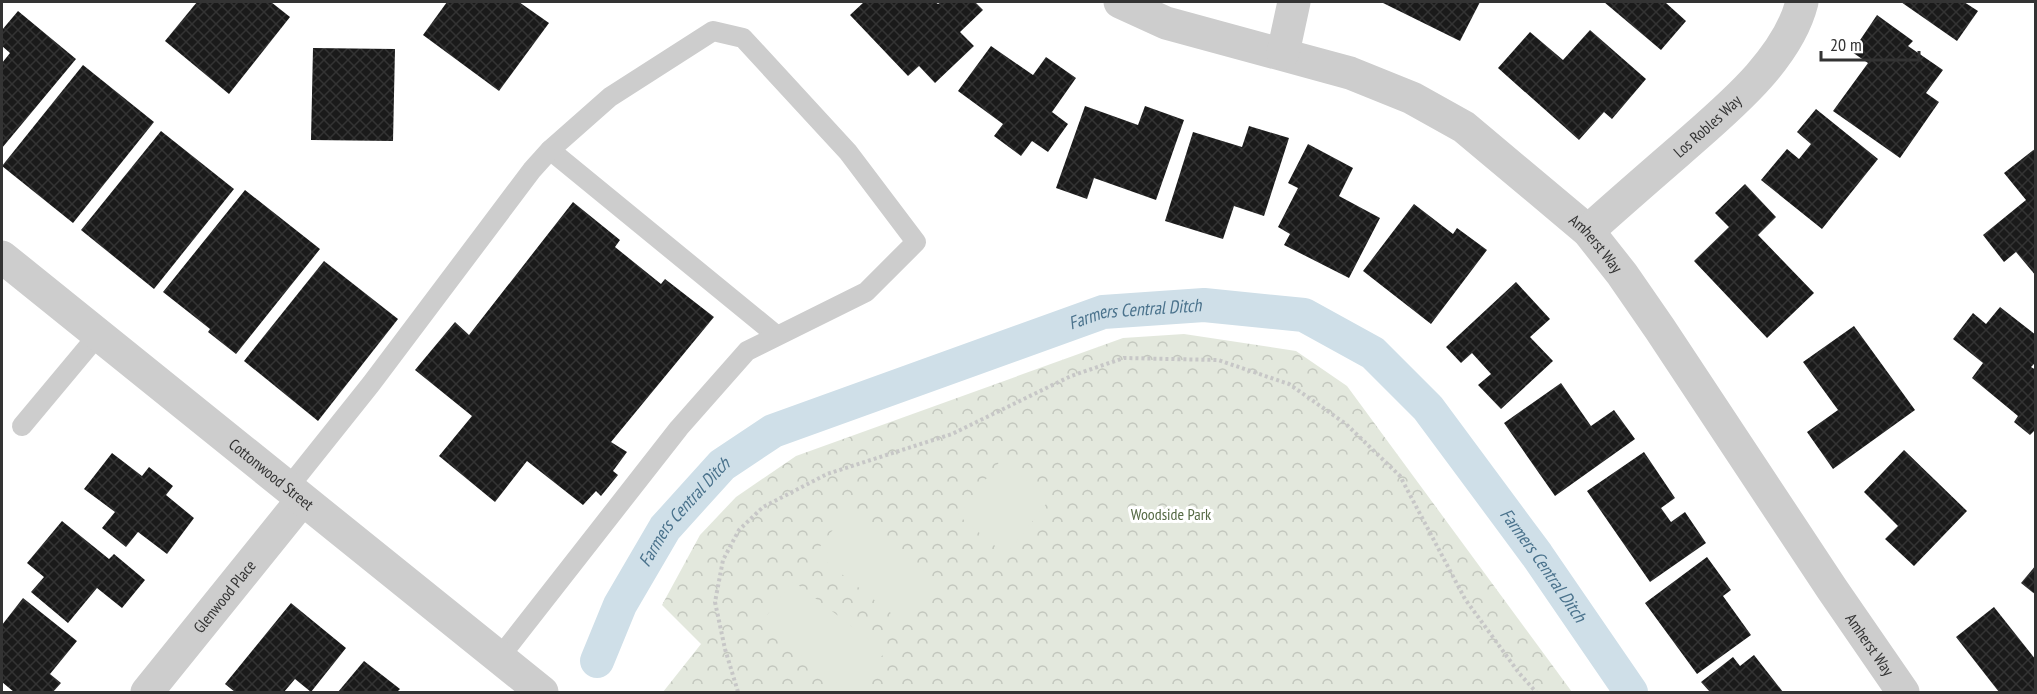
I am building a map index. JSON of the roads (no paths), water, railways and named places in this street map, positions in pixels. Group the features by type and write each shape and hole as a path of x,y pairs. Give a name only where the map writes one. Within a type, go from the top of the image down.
{"street":[{"name":"Amherst Way","path":"1120,2 1166,23 1218,39 1283,53 1350,73 1412,98 1464,127 1588,231 1622,274 1660,329 1903,693"},
{"path":"1283,53 1294,2"},
{"name":"Los Robles Way","path":"1588,231 1731,105 1777,54 1798,15 1802,2"},
{"name":"Cottonwood Street","path":"2,257 542,693"},
{"name":"Glenwood Place","path":"147,693 295,494"}],"lane":[{"path":"295,494 371,384 532,170 550,150 610,97 713,31 743,38 848,152 916,242 866,292 747,351 679,428 499,658"},
{"path":"550,150 776,335"},
{"path":"22,426 98,335"}],"waterway":[{"name":"Farmers Central Ditch","path":"597,661 620,605 665,528 722,465 773,431 1103,312 1204,305 1304,315 1373,353 1428,408 1537,555 1631,692"}],"park label":[{"name":"Woodside Park","path":"1171,514"}]}
